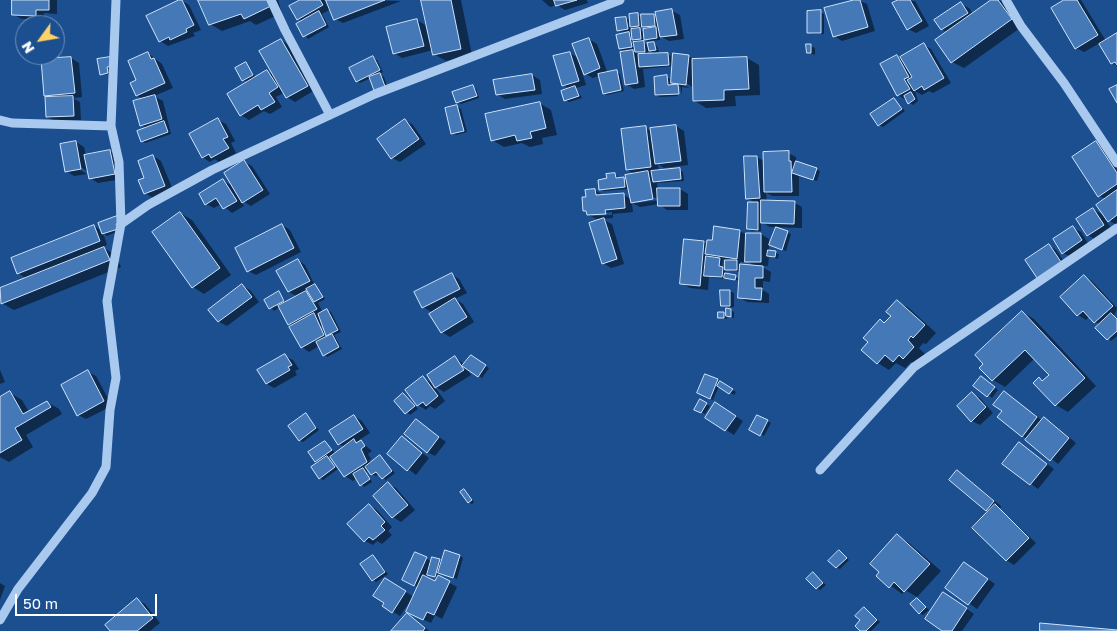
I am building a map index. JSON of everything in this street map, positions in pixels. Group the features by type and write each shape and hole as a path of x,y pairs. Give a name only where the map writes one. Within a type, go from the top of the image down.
{"street":[{"path":"0,620 18,589 92,493 106,467 110,410 116,378 107,301 121,224 120,162 111,126 116,0"},
{"path":"271,0 330,115"},
{"path":"121,224 148,205 212,170 375,94 620,0"},
{"path":"1006,0 1037,50 1064,83 1117,163"},
{"path":"0,120 12,123 111,126"},
{"path":"820,470 914,366 1117,228"}],"building":[{"path":"12,0 49,0 49,10 36,10 36,15 12,15"},
{"path":"182,0 194,25 186,29 187,32 170,40 169,37 159,42 146,16"},
{"path":"198,0 268,0 271,6 244,19 241,14 209,25"},
{"path":"300,0 320,0 323,5 297,20 289,6"},
{"path":"326,0 385,0 334,20"},
{"path":"421,0 451,0 461,49 433,55"},
{"path":"554,0 577,0 556,6"},
{"path":"860,0 868,27 833,37 824,8"},
{"path":"898,0 910,0 922,21 907,30 892,3"},
{"path":"991,0 998,0 1012,19 951,63 935,40"},
{"path":"1064,0 1077,0 1098,35 1075,49 1051,8"},
{"path":"961,2 968,13 941,30 934,20"},
{"path":"672,9 677,35 660,37 655,12"},
{"path":"821,10 821,33 807,33 807,11"},
{"path":"319,11 326,25 303,37 296,24"},
{"path":"638,13 639,26 630,27 629,14"},
{"path":"641,14 654,14 655,26 642,27"},
{"path":"626,17 628,29 617,31 615,18"},
{"path":"417,19 424,46 393,54 386,27"},
{"path":"656,27 657,38 644,40 643,29"},
{"path":"640,28 641,39 632,40 631,29"},
{"path":"629,32 632,47 619,49 616,35"},
{"path":"1117,33 1117,65 1115,62 1111,64 1099,44"},
{"path":"589,38 600,68 584,75 572,44"},
{"path":"281,39 308,86 286,98 259,51"},
{"path":"644,41 645,52 635,52 633,42"},
{"path":"654,42 656,50 649,51 647,43"},
{"path":"924,43 944,78 924,90 922,86 914,91 907,80 912,77 900,57"},
{"path":"806,44 811,44 811,53 807,53"},
{"path":"633,50 638,83 625,85 620,52"},
{"path":"148,52 151,59 154,58 165,83 136,96 130,83 136,80 128,61"},
{"path":"570,52 579,81 562,86 553,56"},
{"path":"668,53 669,65 639,67 638,54"},
{"path":"673,53 689,55 686,85 671,83"},
{"path":"897,55 909,77 904,79 910,89 897,96 880,64"},
{"path":"373,56 380,70 356,82 349,68"},
{"path":"65,57 71,57 75,93 44,96 41,65 65,65"},
{"path":"110,57 111,66 107,67 108,73 100,75 97,59"},
{"path":"747,57 749,89 724,90 724,100 693,101 692,59"},
{"path":"246,62 253,75 242,81 235,68"},
{"path":"267,70 278,87 269,93 275,102 261,110 258,105 240,116 227,94"},
{"path":"617,70 621,90 603,94 598,74"},
{"path":"380,73 386,89 375,93 369,77"},
{"path":"532,74 535,90 496,95 493,80"},
{"path":"667,75 668,85 678,84 679,94 655,95 654,77"},
{"path":"473,85 477,96 456,103 452,92"},
{"path":"1117,85 1117,103 1109,89"},
{"path":"575,86 579,96 564,101 561,91"},
{"path":"911,92 915,99 908,104 904,96"},
{"path":"155,95 162,119 140,126 133,101"},
{"path":"73,96 74,116 46,117 45,97"},
{"path":"894,98 902,109 878,126 870,114"},
{"path":"540,102 546,128 530,132 532,138 517,141 515,135 491,141 485,114"},
{"path":"457,105 464,131 451,134 445,108"},
{"path":"218,118 228,137 223,139 229,148 211,158 209,154 202,158 189,134"},
{"path":"405,119 419,139 391,159 377,139"},
{"path":"164,121 168,132 141,142 137,131"},
{"path":"676,125 681,161 655,164 650,128"},
{"path":"646,126 651,167 626,170 621,129"},
{"path":"76,141 81,169 65,172 60,144"},
{"path":"1096,141 1117,173 1117,184 1098,197 1072,157"},
{"path":"110,150 115,174 89,179 84,155"},
{"path":"789,151 792,192 764,192 763,152"},
{"path":"153,155 165,186 144,194 138,180 144,178 138,161"},
{"path":"744,156 757,156 760,198 746,199"},
{"path":"244,160 263,190 242,203 224,173"},
{"path":"796,161 817,168 813,180 792,173"},
{"path":"680,168 681,179 653,182 651,171"},
{"path":"648,171 653,199 631,203 625,175"},
{"path":"615,173 616,178 624,177 625,187 599,190 598,180 607,178 606,174"},
{"path":"223,179 237,201 223,209 216,198 205,205 199,194"},
{"path":"657,188 680,188 680,206 658,206"},
{"path":"595,189 596,195 624,193 625,208 605,210 606,214 587,215 586,211 583,211 582,197 586,197 585,190"},
{"path":"1117,190 1117,215 1108,222 1096,205"},
{"path":"761,200 795,201 794,224 761,223"},
{"path":"748,202 758,202 758,230 747,229"},
{"path":"1093,208 1104,225 1087,236 1076,219"},
{"path":"180,212 220,268 192,288 152,232"},
{"path":"117,216 120,223 116,224 118,229 102,234 98,223"},
{"path":"604,218 617,259 602,264 589,223"},
{"path":"282,224 294,248 247,272 235,248"},
{"path":"94,225 100,241 17,274 11,258"},
{"path":"714,226 740,230 737,259 705,254 707,240 712,240"},
{"path":"1073,226 1082,240 1062,254 1053,239"},
{"path":"776,227 788,231 782,250 769,245"},
{"path":"746,233 761,233 761,262 745,262"},
{"path":"684,239 704,241 700,286 680,284"},
{"path":"1049,244 1061,262 1037,278 1025,260"},
{"path":"104,247 110,260 1,304 0,288"},
{"path":"768,250 776,251 775,257 767,256"},
{"path":"706,256 720,258 719,266 723,267 722,277 704,276"},
{"path":"298,259 310,281 288,292 276,271"},
{"path":"725,260 737,260 737,270 725,270"},
{"path":"740,264 763,266 763,278 755,278 755,288 762,288 761,300 738,298"},
{"path":"452,273 460,289 422,308 414,292"},
{"path":"725,273 736,275 735,280 724,278"},
{"path":"1084,275 1113,306 1094,323 1083,311 1077,316 1060,297"},
{"path":"242,284 252,297 218,322 208,310"},
{"path":"315,284 323,297 314,302 306,289"},
{"path":"720,290 730,290 730,306 721,306"},
{"path":"279,291 284,301 269,309 264,300"},
{"path":"306,291 317,309 288,325 278,306"},
{"path":"455,298 467,317 441,333 429,314"},
{"path":"897,300 925,325 913,338 911,336 908,340 914,347 903,359 899,355 893,362 885,355 877,364 861,350 868,342 863,338 880,319 884,323 891,316 886,312"},
{"path":"726,308 731,309 731,317 726,316"},
{"path":"327,309 338,330 326,336 318,314"},
{"path":"1022,311 1085,378 1055,406 1033,383 1039,377 1042,381 1049,375 1025,350 992,381 979,368 983,364 975,355"},
{"path":"718,312 724,312 724,318 718,318"},
{"path":"314,313 324,335 301,348 289,327"},
{"path":"1111,313 1117,319 1117,331 1107,340 1095,328"},
{"path":"332,334 339,347 323,356 316,342"},
{"path":"285,354 292,365 288,367 290,370 266,384 257,370"},
{"path":"471,355 486,365 478,377 462,366"},
{"path":"455,356 464,370 435,388 427,375"},
{"path":"88,370 104,401 77,416 61,385"},
{"path":"705,374 718,379 710,399 697,393"},
{"path":"423,376 438,396 426,406 423,402 417,406 405,390"},
{"path":"981,376 995,387 987,397 973,386"},
{"path":"720,381 733,389 729,394 717,386"},
{"path":"10,391 23,414 47,401 51,407 15,428 22,440 0,453 0,397"},
{"path":"1004,391 1037,417 1022,437 997,417 1002,411 993,405"},
{"path":"972,392 986,407 971,422 957,406"},
{"path":"403,393 415,406 405,414 394,401"},
{"path":"700,399 707,403 701,413 694,410"},
{"path":"715,402 736,416 725,431 705,418"},
{"path":"306,413 316,428 299,441 288,426"},
{"path":"354,415 363,429 338,445 329,431"},
{"path":"757,415 768,420 760,436 749,430"},
{"path":"1044,417 1069,438 1050,461 1025,440"},
{"path":"416,419 439,437 427,453 404,434"},
{"path":"402,436 422,453 407,471 387,454"},
{"path":"354,439 356,443 361,440 365,446 361,449 367,462 344,477 330,457"},
{"path":"325,441 332,450 315,462 308,452"},
{"path":"1019,442 1047,464 1030,485 1002,464"},
{"path":"380,455 392,471 382,479 376,472 371,475 365,467"},
{"path":"327,456 335,467 319,479 311,467"},
{"path":"363,468 370,479 360,486 353,474"},
{"path":"957,470 994,501 986,511 949,480"},
{"path":"388,482 408,505 392,518 373,496"},
{"path":"464,489 472,500 468,503 460,492"},
{"path":"369,504 385,522 381,526 385,530 373,540 369,537 364,542 347,524"},
{"path":"995,504 1029,538 1006,561 972,528"},
{"path":"897,534 930,564 904,592 894,582 889,588 876,576 879,572 870,564"},
{"path":"445,550 460,555 453,578 438,573"},
{"path":"839,550 847,558 836,568 828,561"},
{"path":"415,552 427,557 414,586 402,580"},
{"path":"373,555 385,572 372,581 360,564"},
{"path":"432,557 440,559 435,577 427,575"},
{"path":"964,562 988,579 968,605 945,588"},
{"path":"813,572 823,583 816,589 806,579"},
{"path":"423,575 435,581 438,575 450,581 434,615 427,612 423,620 406,612"},
{"path":"385,578 406,591 392,613 382,606 384,603 373,596"},
{"path":"943,592 967,608 952,631 942,631 925,619"},
{"path":"137,598 153,618 137,631 110,631 105,625"},
{"path":"917,598 926,607 919,614 910,604"},
{"path":"864,607 877,620 866,631 860,631 855,626 860,620 855,616"},
{"path":"407,613 425,628 423,631 391,631"},
{"path":"1040,623 1117,630 1117,631 1040,631"}]}
